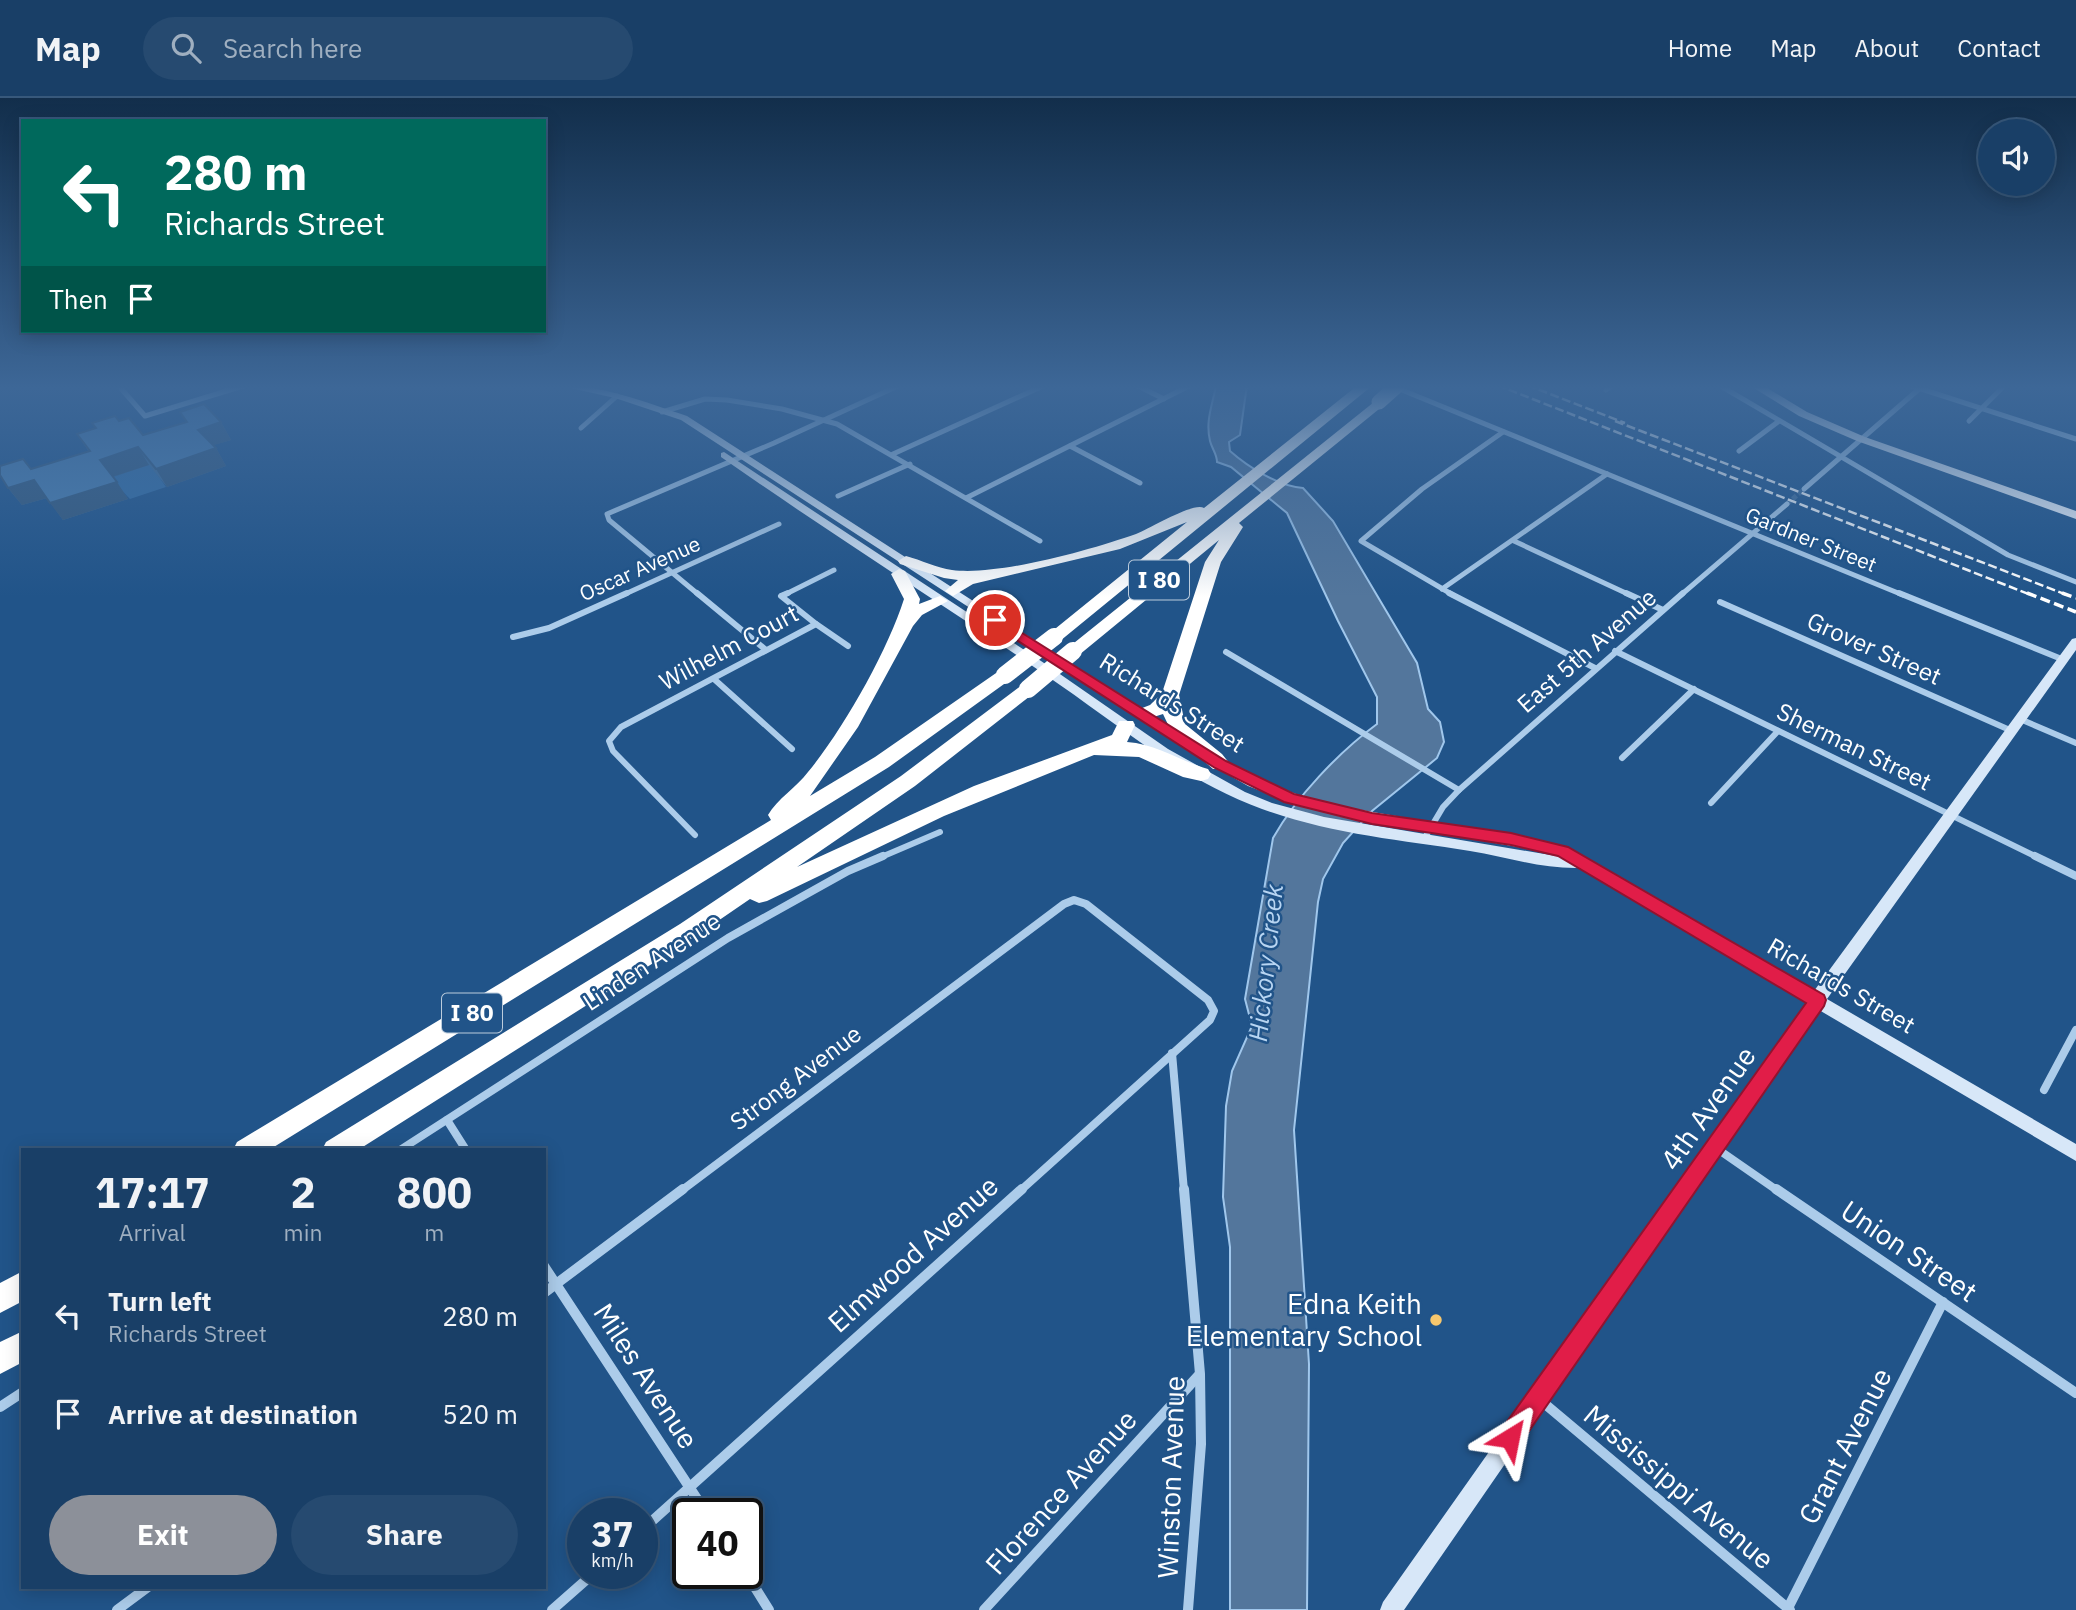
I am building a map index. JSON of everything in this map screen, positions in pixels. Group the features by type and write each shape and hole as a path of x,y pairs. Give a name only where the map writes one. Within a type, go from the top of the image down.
{"highway":[{"name":"I 80","path":"249,1148 882,762 1005,676 1279,456"},
{"name":"I 80","path":"338,1148 688,930 908,781 1028,688 1314,456"},
{"path":"698,875 789,807 824,767 905,624 916,611 946,596 967,581 1119,546 1150,534 1212,501 1228,496"},
{"path":"1144,714 1157,709 1170,695 1213,562 1224,541 1248,510"},
{"path":"905,624 912,599 903,567 950,575 990,575"},
{"path":"1170,695 1174,722 1179,730 1213,754 1220,764"},
{"path":"688,930 886,833 1075,753 1119,739 1126,725"},
{"path":"1075,753 1117,748 1144,750 1190,774 1201,774"},
{"path":"0,1299 21,1286"},
{"path":"0,1359 21,1346"}],"main road":[{"path":"1914,456 2076,515"},
{"path":"1919,456 2076,508"}],"street":[{"name":"Richards Street","path":"733,456 946,596 1126,725 1238,795 1280,810 1426,833 1558,864 1581,862 2076,1153"},
{"path":"742,456 607,514 609,520 766,650"},
{"path":"895,456 1040,541"},
{"path":"966,498 1051,456"},
{"path":"1088,456 1140,483"},
{"path":"1470,456 1422,489 1361,541 1442,589 1595,668"},
{"name":"Gardner Street","path":"1561,456 2064,660"},
{"path":"1804,489 1840,457 2008,555 2076,582"},
{"path":"838,496 909,464"},
{"path":"1442,589 1607,474"},
{"name":"East 5th Avenue","path":"1426,833 1459,790 1595,668 1787,503"},
{"name":"Oscar Avenue","path":"513,637 549,628 779,524"},
{"path":"1514,541 1663,610"},
{"name":"Richards Street","path":"903,567 946,596 1016,634 1220,764 1290,799 1369,825"},
{"name":"Wilhelm Court","path":"695,835 613,751 609,741 621,727 816,624 781,596 834,570"},
{"name":"Grover Street","path":"1720,602 2012,731"},
{"path":"816,624 848,646"},
{"name":"4th Avenue","path":"1391,1610 1817,1000 2076,642"},
{"name":"Sherman Street","path":"1615,651 2076,876"},
{"path":"1226,652 1459,790"},
{"path":"714,678 792,749"},
{"path":"1622,758 1694,689"},
{"path":"1126,725 1144,714"},
{"path":"2020,719 2076,743"},
{"path":"1711,803 1778,731"},
{"name":"Linden Avenue","path":"403,1148 728,938 848,872 940,832"},
{"name":"Elmwood Avenue","path":"658,1516 1210,1020 1214,1011 1208,1000 1087,904 1074,900"},
{"name":"Strong Avenue","path":"546,1292 1064,904 1074,900"},
{"path":"2044,1090 2076,1030"},
{"name":"Winston Avenue","path":"1172,1053 1200,1374 1200,1444 1188,1610"},
{"path":"447,1120 466,1148"},
{"name":"Union Street","path":"1716,1148 2076,1393"},
{"name":"Miles Avenue","path":"546,1269 697,1498"},
{"name":"Grant Avenue","path":"1788,1609 1943,1302"},
{"name":"Florence Avenue","path":"984,1610 1200,1374"},
{"path":"0,1407 21,1393"},
{"name":"Mississippi Avenue","path":"1538,1398 1788,1609"},
{"path":"117,1610 145,1589"},
{"path":"552,1610 576,1589"},
{"path":"756,1589 769,1610"}],"shaded area":[{"path":"150,464 166,487 130,499 110,478"}],"water":[{"name":"Hickory Creek","path":"1216,456 1236,456 1265,475 1284,484 1303,488 1333,521 1417,663 1428,709 1440,722 1444,742 1437,758 1372,811 1343,843 1323,879 1318,902 1294,1130 1309,1364 1307,1610 1230,1610 1230,1247 1223,1197 1226,1106 1232,1071 1252,1026 1245,999 1273,838 1319,776 1377,724 1377,697 1287,513 1231,467 1217,462"}],"building":[{"path":"75,456 113,456 100,460 117,482 50,503 34,480 8,488 0,475 0,466 23,459 31,469"},
{"path":"145,456 194,456 156,469"}],"tunnel":[{"path":"1787,504 1804,489"}],"railway":[{"path":"1676,456 2031,595"},
{"path":"1705,456 2067,595"},
{"path":"2027,593 2076,612"},
{"path":"2062,593 2076,598"}],"place":[{"name":"Edna Keith Elementary School","path":"1436,1320"}],"route":[{"path":"995,620 1220,764 1290,799 1335,811 1511,839 1562,851 1817,1000 1716,1148 1510,1438"}]}
